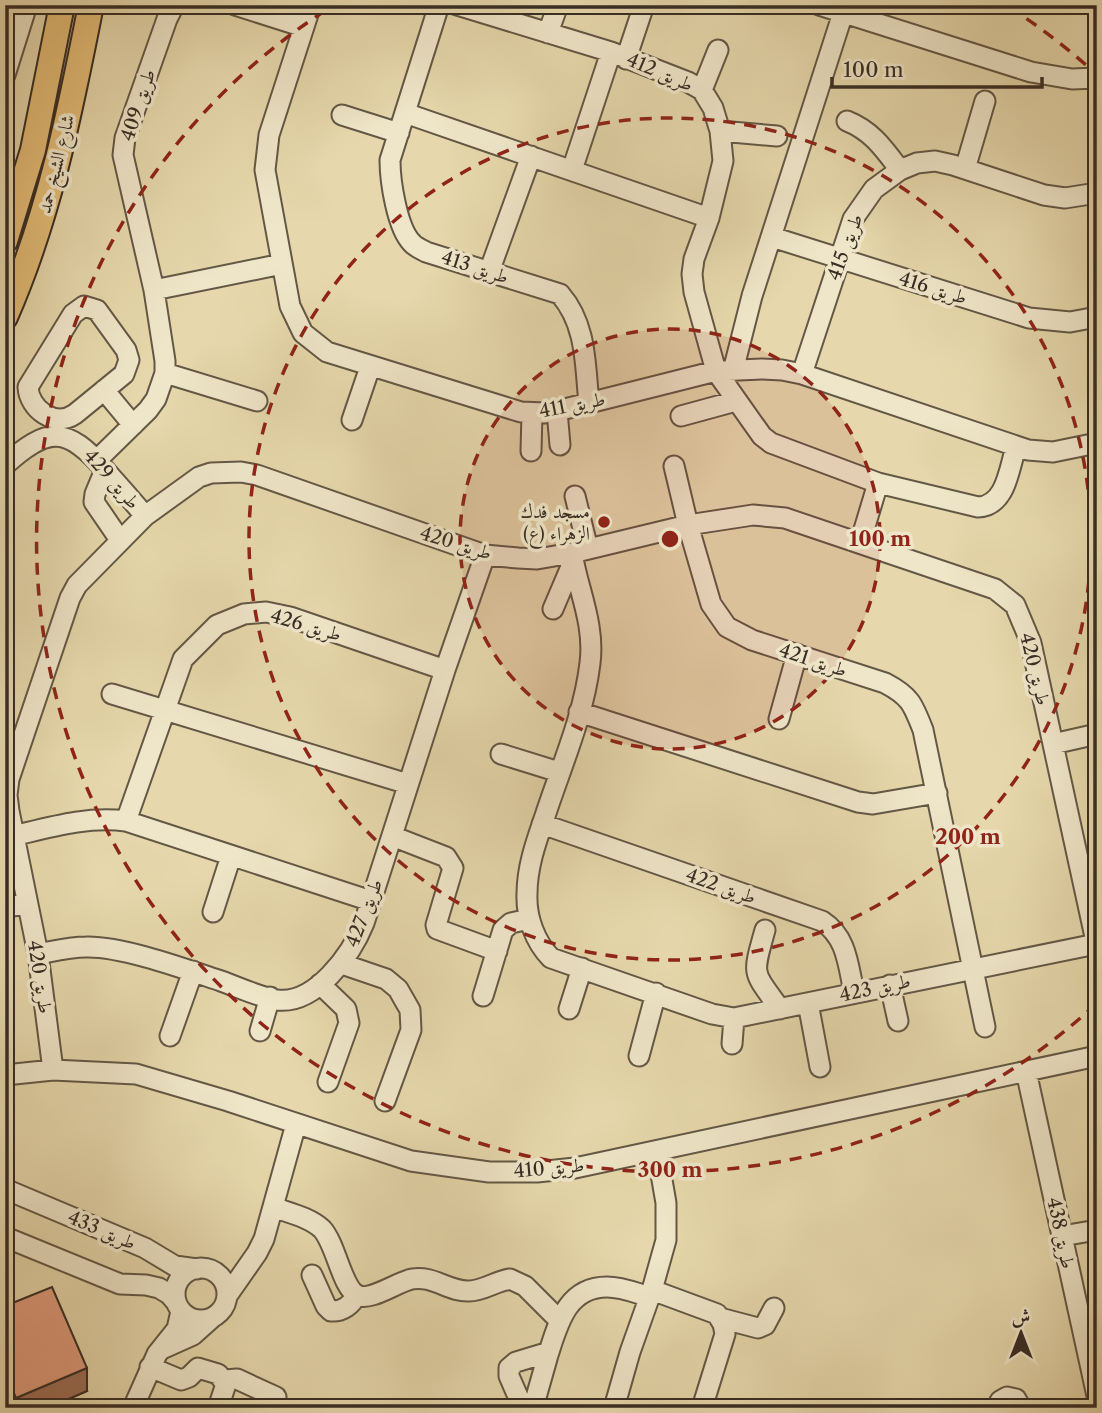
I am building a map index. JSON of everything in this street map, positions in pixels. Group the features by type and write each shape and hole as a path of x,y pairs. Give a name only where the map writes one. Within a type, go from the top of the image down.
{"main road":[{"name":"شارع الشيخ حمد","path":"5,241 33,150 62,5"},
{"name":"شارع الشيخ حمد","path":"5,317 36,242 55,174 91,5"}],"street":[{"path":"5,75 27,5"},
{"name":"طريق 409","path":"101,465 156,399 165,373 154,290 123,155 130,126 174,5"},
{"path":"235,5 304,27"},
{"name":"طريق 411","path":"311,5 268,135 264,158 266,182 290,306 303,333 327,352 511,410 532,413 557,411 724,371 762,369 802,374 1016,447 1053,452 1097,443"},
{"name":"طريق 413","path":"439,5 390,160 390,176 403,231 413,245 426,252 559,295 571,307 581,330 589,404"},
{"path":"548,33 558,5"},
{"path":"572,170 619,55 645,5"},
{"path":"819,5 1031,72 1072,79 1097,78"},
{"name":"طريق 412","path":"467,6 619,55 702,90 713,108 720,131 723,161 709,218 694,259 694,292 736,401 762,436 771,443 878,483 978,507 996,502 1000,496 1016,447"},
{"path":"724,371 772,237 843,13"},
{"path":"702,90 718,50"},
{"path":"965,169 985,101"},
{"path":"405,113 709,218"},
{"path":"342,115 399,133"},
{"path":"847,121 876,139 900,170"},
{"path":"720,131 777,136"},
{"path":"489,272 531,156"},
{"name":"طريق 415","path":"802,374 859,208 874,189 900,170 926,161 945,162 1044,195 1065,198 1097,193"},
{"name":"طريق 416","path":"772,237 1029,318 1070,322 1097,317"},
{"path":"154,290 282,264"},
{"path":"89,306 97,310 128,355 127,370 108,387 63,420 49,417 29,397 29,382 80,308 89,306"},
{"path":"352,420 370,366"},
{"path":"165,373 257,401"},
{"path":"108,387 138,420"},
{"path":"681,416 736,401"},
{"path":"557,411 560,445"},
{"path":"531,451 532,413"},
{"name":"طريق 429","path":"5,465 34,442 56,437 77,442 86,448 145,516"},
{"path":"101,465 94,502 120,540"},
{"name":"طريق 421","path":"674,466 711,604 727,627 752,640 885,683 901,691 912,701 923,730 985,1027"},
{"name":"طريق 420","path":"53,1070 38,954 13,836 7,795 9,779 70,598 87,572 145,516 199,477 211,473 241,472 257,475 485,555 537,559 578,555 688,525 769,515 785,518 995,589 1009,598 1020,612 1031,643 1097,945"},
{"path":"860,543 878,483"},
{"name":"طريق 423","path":"575,496 578,555 591,639 590,667 579,712 542,824 528,879 527,897 529,919 539,943 551,958 712,1014 734,1018 1097,945"},
{"name":"طريق 427","path":"38,954 72,948 106,948 193,971 278,1000 303,995 320,984 342,964 356,944 485,555"},
{"path":"554,609 578,555"},
{"name":"طريق 426","path":"126,821 184,659 194,645 216,625 244,614 266,612 290,617 445,670"},
{"path":"779,719 796,654"},
{"path":"111,694 408,784"},
{"path":"579,712 858,802 880,804 937,793"},
{"path":"1053,744 1097,734"},
{"path":"501,754 559,772"},
{"path":"13,836 79,820 126,821 371,901"},
{"name":"طريق 422","path":"542,824 822,921 834,928 844,945 853,992"},
{"path":"392,836 446,857 451,862 453,868 436,925 438,929 497,951"},
{"path":"213,912 232,856"},
{"path":"5,907 26,904"},
{"path":"483,996 506,926 529,919"},
{"path":"765,930 755,967 756,974 780,1009"},
{"path":"342,964 386,979 398,989 410,1010 411,1030 385,1101"},
{"path":"569,1009 582,968"},
{"path":"170,1036 193,971"},
{"path":"320,984 342,1004 349,1016 348,1031 328,1082"},
{"path":"890,985 898,1021"},
{"path":"639,1056 656,993"},
{"path":"260,1031 270,997"},
{"path":"808,1003 820,1067"},
{"path":"732,1044 734,1018"},
{"name":"طريق 410","path":"5,1076 53,1070 135,1074 411,1161 489,1172 537,1172 575,1168 1097,1056"},
{"name":"طريق 438","path":"1026,1071 1097,1396"},
{"path":"159,1349 192,1335 221,1311 261,1246 296,1124"},
{"path":"614,1408 664,1251 667,1216 657,1151"},
{"name":"طريق 433","path":"5,1189 145,1248 176,1266 197,1269"},
{"path":"273,1207 303,1218 322,1229 330,1241 349,1288 356,1295 369,1297 416,1278 430,1279 467,1292 510,1279 525,1286 559,1320"},
{"path":"1062,1236 1097,1230"},
{"path":"5,1237 120,1284 159,1288 169,1294 178,1307 192,1319 212,1318"},
{"path":"218,1274 246,1267"},
{"path":"132,1408 159,1349 177,1329 177,1283 185,1273 204,1268 218,1274 225,1283 228,1296"},
{"path":"312,1275 331,1311 349,1306 356,1295"},
{"path":"533,1408 559,1320 575,1298 591,1290 609,1287 651,1294 758,1328 765,1325 774,1308"},
{"path":"702,1408 724,1334 720,1318"},
{"path":"523,1408 509,1377 509,1368 516,1362 549,1352"},
{"path":"150,1367 181,1380 201,1368 218,1374 225,1380 226,1388 218,1408"},
{"path":"225,1380 237,1379 276,1397"},
{"path":"997,1408 1003,1399 1012,1397 1019,1402 1021,1408"}],"building":[{"path":"52,1287 87,1368 16,1398 11,1386 5,1388 5,1306"}],"place":[{"name":"مسجد فدك الزهراء (ع)","path":"604,522"}]}
